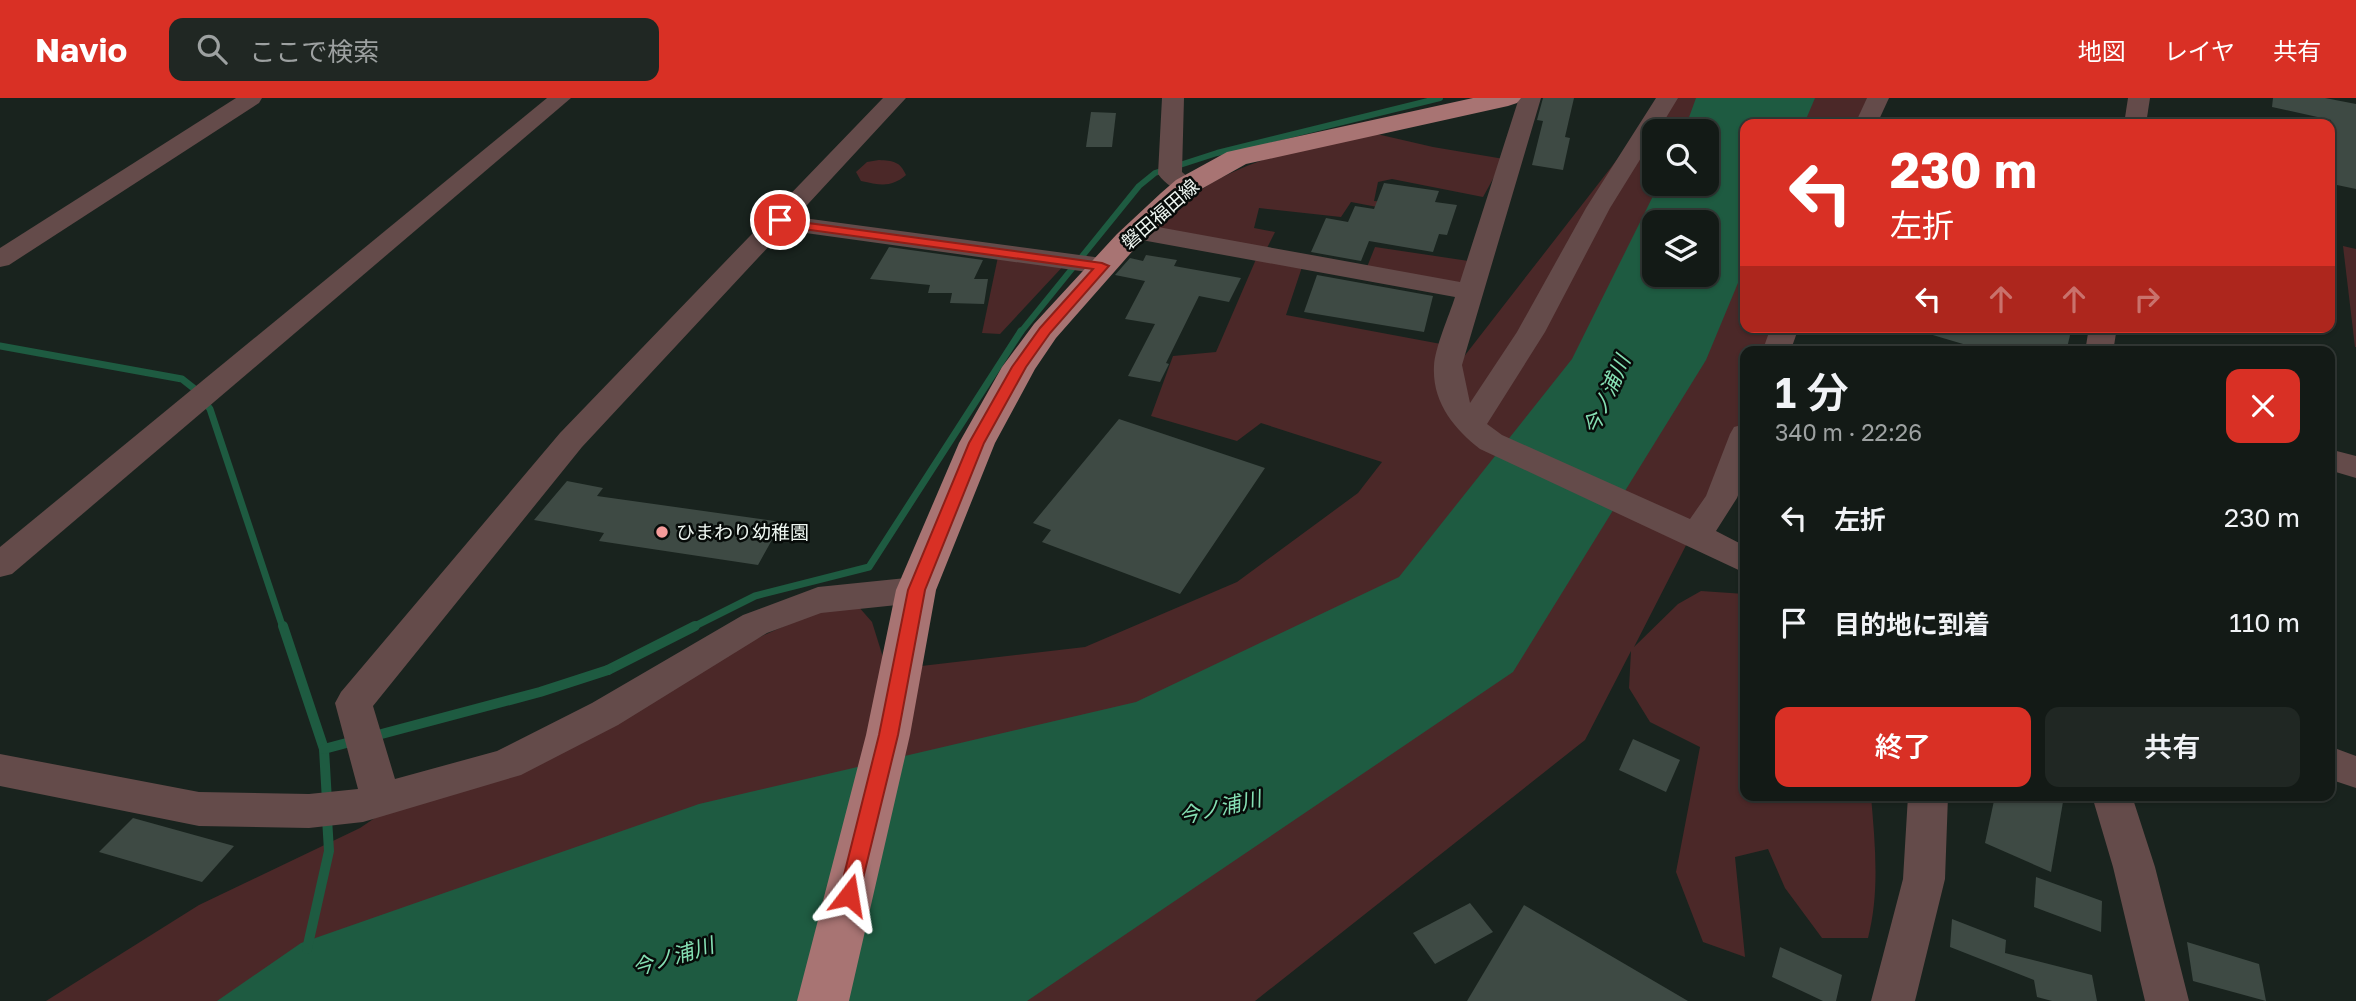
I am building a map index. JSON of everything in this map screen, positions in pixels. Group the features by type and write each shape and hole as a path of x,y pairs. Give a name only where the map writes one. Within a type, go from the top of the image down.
{"main road":[{"name":"磐田福田線","path":"823,1001 888,735 916,590 977,443 1019,367 1045,331 1136,231 1186,186 1237,158 1508,98"}],"street":[{"path":"0,259 251,98"},
{"path":"0,565 560,98"},
{"path":"381,800 354,703 572,440 895,98"},
{"path":"1173,98 1170,174 1186,186"},
{"path":"1530,98 1448,365 1452,401 1481,435 1740,558"},
{"path":"1481,435 1531,332 1598,208 1667,98"},
{"path":"1868,119 1878,98"},
{"path":"2136,119 2139,98"},
{"path":"778,222 1102,266"},
{"path":"1136,231 1472,292"},
{"path":"1696,536 1733,499 1740,461"},
{"path":"2335,461 2356,467"},
{"path":"0,770 199,809 309,810 363,805 507,764 605,714 755,624 818,600 916,590"},
{"path":"2335,764 2356,772"},
{"path":"1892,1001 1924,878 1928,801"},
{"path":"2114,801 2134,867 2167,1001"}],"shaded area":[{"path":"1665,98 1873,98 1867,119 1740,119 1740,333 1784,333 1779,346 1740,346 1740,440 1634,647 1678,604 1701,591 1740,594 1740,801 1871,801 1875,885 1868,938 1822,938 1785,888 1768,849 1735,857 1745,957 1703,942 1676,872 1700,747 1650,722 1629,688 1631,651 1585,740 1255,1001 46,1001 199,905 360,828 418,789 850,597 872,622 887,670 1085,647 1237,582 1358,493 1382,462 1261,423 1237,441 1151,416 1173,356 1216,352 1257,257 1304,261 1286,315 1441,344 1438,390 1642,128 1642,196 1719,196 1719,119 1649,119"},
{"path":"1368,132 1504,159 1483,197 1392,179 1378,182 1374,201 1390,202 1430,217 1351,202 1341,217 1259,208 1254,228 1275,232 1264,254 1157,231 1177,209 1200,190 1226,176 1281,154"},
{"path":"879,160 896,163 906,175 895,182 885,184 861,181 856,172 867,162"},
{"path":"2343,246 2356,249 2356,347 2355,347"},
{"path":"1375,247 1482,263 1467,291 1365,272"},
{"path":"999,252 1067,262 1000,334 982,333"}],"water":[{"name":"今ノ浦川","path":"1696,98 1815,98 1806,119 1740,119 1740,278 1706,360 1513,672 1027,1001 217,1001 301,943 699,804 1136,702 1399,577 1572,359 1642,218 1642,287 1719,287 1719,210 1646,210 1653,196 1719,196 1719,119 1688,119"}],"building":[{"path":"1543,98 1574,98 1565,137 1570,138 1563,170 1532,165 1543,121 1537,120"},
{"path":"2273,98 2325,98 2356,104 2356,189 2337,185 2335,119 2272,107"},
{"path":"1091,112 1116,113 1112,147 1086,147"},
{"path":"1384,183 1439,191 1435,202 1457,205 1447,235 1439,234 1433,252 1369,241 1361,261 1311,252 1326,218 1348,222 1355,206 1374,209"},
{"path":"889,247 983,260 974,279 988,279 984,304 950,303 952,293 928,293 930,285 870,279"},
{"path":"1146,255 1177,260 1174,266 1241,278 1229,302 1199,296 1166,363 1169,364 1160,382 1128,376 1155,324 1125,319 1145,281 1115,275 1130,258 1143,261"},
{"path":"1317,275 1433,296 1424,332 1304,312"},
{"path":"1926,333 2071,333 2067,346 1970,346"},
{"path":"1119,419 1265,468 1180,594 1042,542 1051,530 1033,523"},
{"path":"567,481 603,488 597,496 782,522 758,565 599,541 604,533 534,520"},
{"path":"1633,739 1680,760 1666,792 1619,770"},
{"path":"1994,801 2063,801 2051,872 1985,843"},
{"path":"133,818 234,846 202,882 99,852"},
{"path":"2036,877 2102,901 2101,932 2034,907"},
{"path":"1470,903 1493,932 1435,964 1413,933"},
{"path":"1524,905 1688,1001 1467,1001"},
{"path":"1952,919 2006,940 2005,953 2092,975 2097,1001 2052,1001 2037,997 2034,980 1950,947"},
{"path":"2187,942 2259,964 2266,1001 2193,981"},
{"path":"1780,947 1842,975 1836,1001 1823,1001 1772,977"}],"waterway":[{"path":"1020,333 1139,186 1155,173 1217,153 1440,98"},
{"path":"695,626 755,596 869,567 1021,331"},
{"path":"0,346 182,379 196,390 210,409 283,628"},
{"path":"283,626 324,749"},
{"path":"374,736 540,692 608,670 695,626"},
{"path":"691,628 695,626"},
{"path":"324,749 354,741"},
{"path":"324,749 327,801"},
{"path":"307,949 329,851 327,818"}],"place":[{"name":"ひまわり幼稚園","path":"662,532"}],"route":[{"path":"780,220 778,222 1102,266 1045,331 1019,367 977,443 916,590 888,735 849,895"}]}
